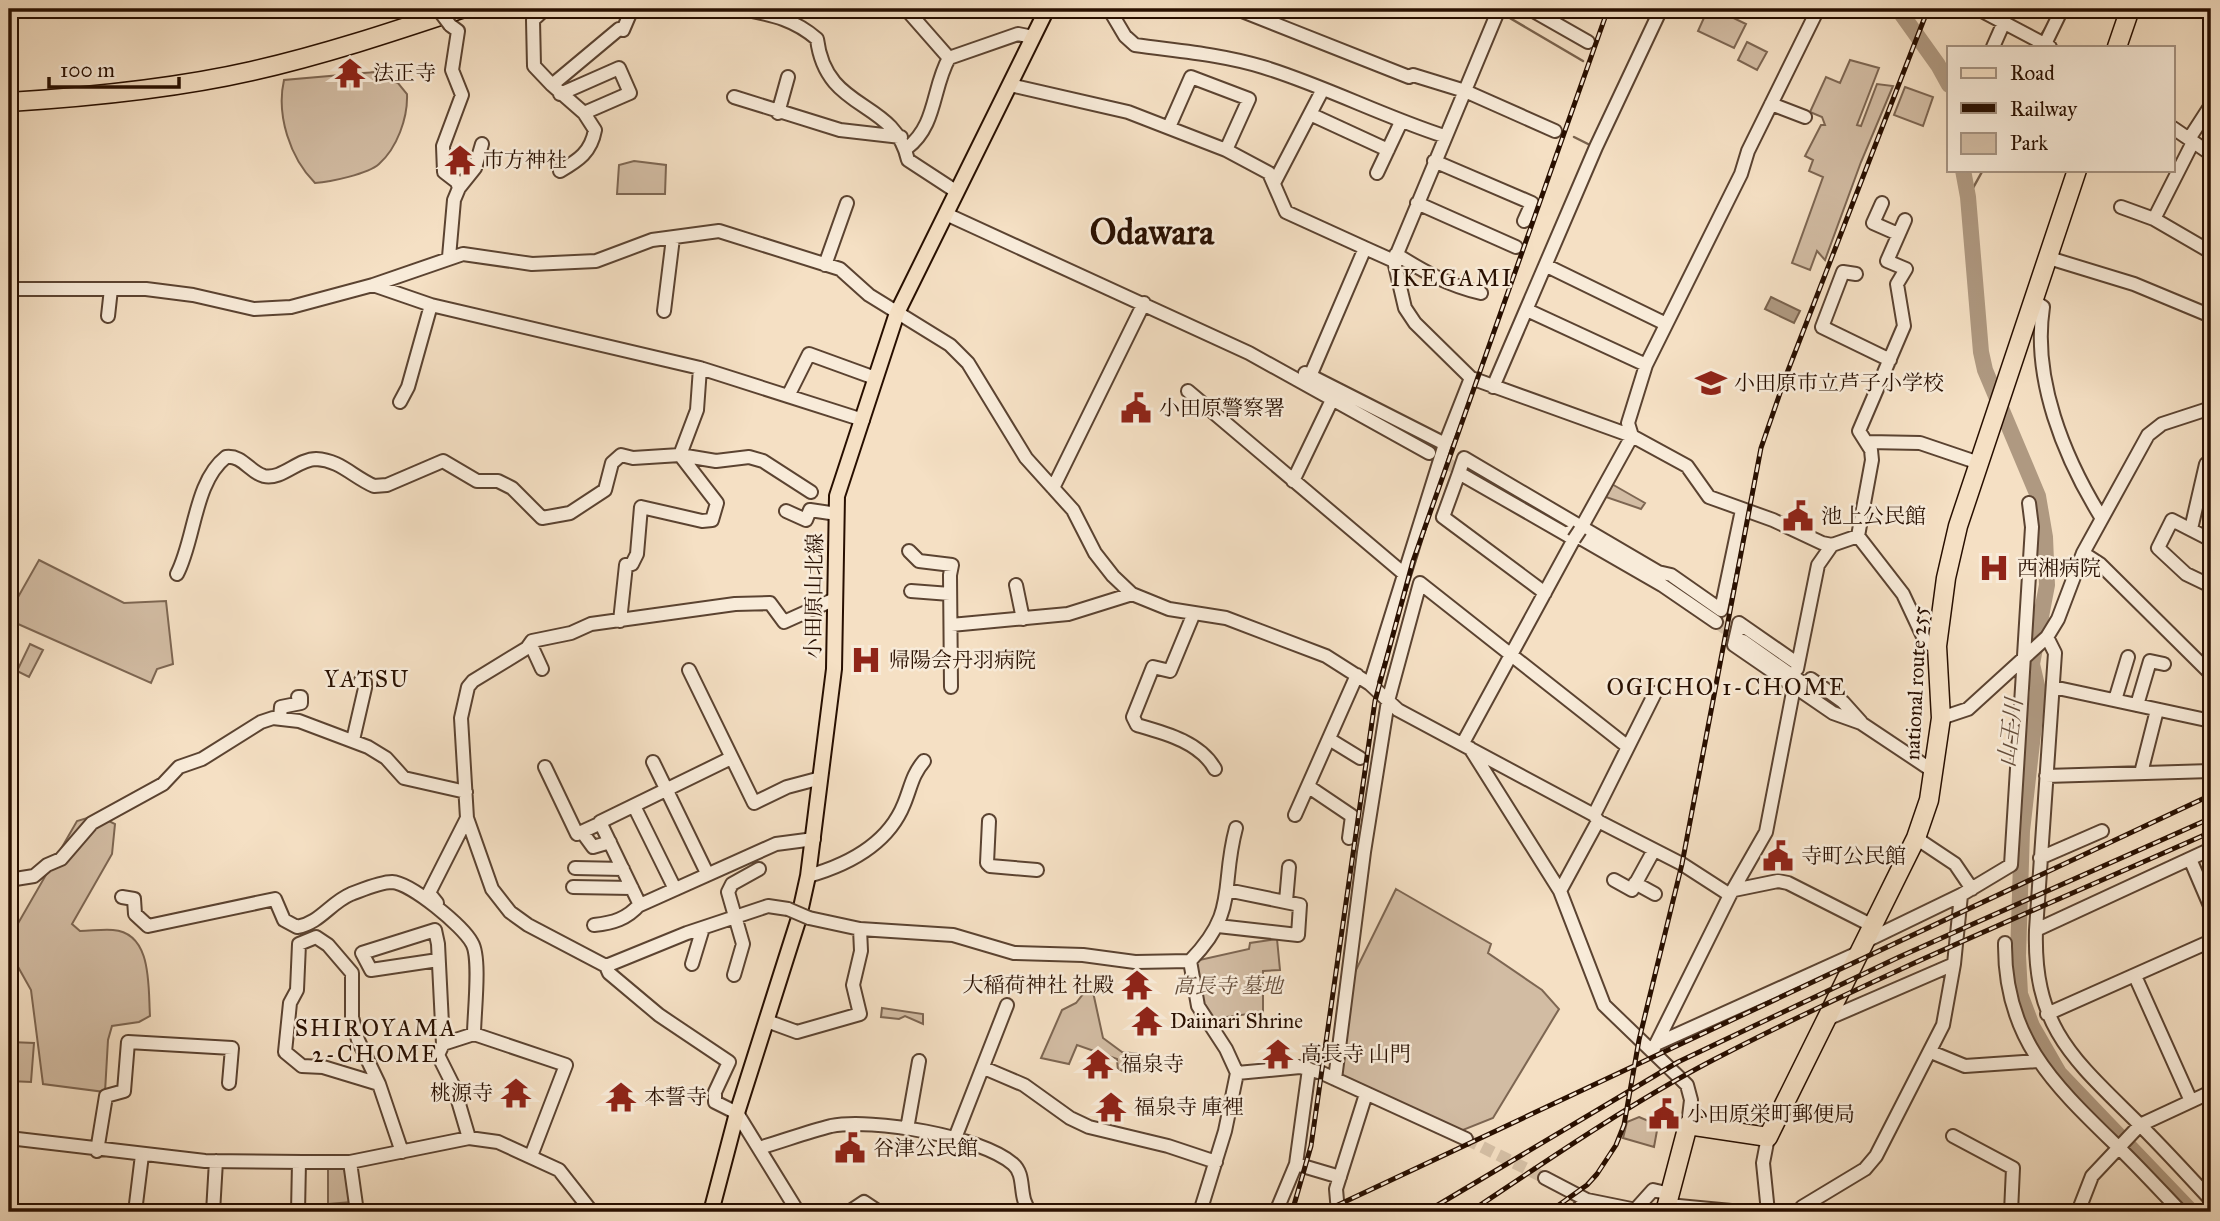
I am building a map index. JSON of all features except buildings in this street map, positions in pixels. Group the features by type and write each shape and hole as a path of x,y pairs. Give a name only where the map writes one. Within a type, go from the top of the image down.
{"highway":[{"path":"9,91 161,76 248,61 348,36 426,9"},
{"path":"9,102 163,86 250,72 357,45 461,9"},
{"path":"2117,46 2130,9"},
{"name":"national route 255","path":"1768,1137 1868,939 1916,838 1929,800 1941,718 1937,646 1946,578 1979,463 2076,172"},
{"path":"1668,1204 1688,1125 1768,1137"}],"main road":[{"name":"小田原山北線","path":"711,1212 737,1113 808,876 834,669 837,496 897,313 1047,9"}],"street":[{"path":"438,9 458,31 452,70 462,95 443,146 442,160 444,172 457,182 459,188"},
{"path":"545,9 533,20 534,66 584,113 595,130 590,147 580,160 560,171"},
{"path":"556,89 590,50 619,29 623,30 632,9"},
{"path":"743,9 784,17 817,39 820,63 843,93 884,119 904,143 908,160 957,192"},
{"path":"906,9 949,58"},
{"path":"1109,9 1125,36 1135,45 1233,59 1322,89 1401,122 1444,136"},
{"path":"1237,9 1409,77 1413,75 1465,91 1555,131"},
{"path":"1499,9 1395,257 1405,308 1415,323 1471,378 1632,436 1687,466 1709,497 1832,545"},
{"path":"1530,9 1588,42"},
{"path":"1493,387 1596,147 1661,9"},
{"path":"1467,746 1512,654 1632,436 1628,423 1646,365 1741,174 1748,151 1818,9"},
{"path":"1978,9 2042,42 2062,9"},
{"path":"1993,46 2004,22"},
{"path":"734,97 778,113 904,143 918,139 932,115 939,81 949,58 1018,34 1033,37"},
{"path":"556,89 619,68 631,93 584,113"},
{"path":"778,113 788,77"},
{"path":"1169,127 1191,77 1249,99 1226,150"},
{"path":"1010,85 1128,112 1226,150 1261,168 1274,183 1280,205 1286,212 1365,248 1395,257 1454,287 1481,293"},
{"path":"1274,183 1322,89"},
{"path":"1771,104 1805,117"},
{"path":"2154,219 2211,105"},
{"path":"1310,114 1388,150"},
{"path":"1377,173 1401,122"},
{"path":"2174,129 2211,154"},
{"path":"449,257 454,200 459,188 475,168 482,144"},
{"path":"1434,161 1532,204 1524,221"},
{"path":"825,265 847,203"},
{"path":"1417,203 1516,247"},
{"path":"1882,203 1873,223 1898,234"},
{"path":"2121,207 2154,219 2209,251"},
{"path":"946,214 1144,303 1277,368 1429,453"},
{"path":"1905,220 1887,261 1906,269 1897,284 1904,326 1859,436 1868,442 1920,443 1979,463"},
{"path":"9,289 146,289 193,295 245,308 269,309 373,285 449,257 469,253 506,262 532,264 596,261 638,244 725,230 846,273 869,295 950,345 968,363 1026,458 1073,510 1103,564 1132,594 1169,609 1226,618 1326,656 1370,684 1398,710 1732,892 1778,881 1788,883 1868,939"},
{"path":"664,311 673,238"},
{"path":"1311,374 1365,248"},
{"path":"2049,258 2134,284 2211,316"},
{"path":"1547,266 1666,324"},
{"path":"1856,274 1843,272 1822,327 1889,360"},
{"path":"373,285 431,305 701,368 863,420"},
{"path":"108,316 111,289"},
{"path":"2034,301 2043,307 2042,357 2060,434 2076,477 2101,517"},
{"path":"1053,488 1144,303"},
{"path":"400,402 408,387 431,305"},
{"path":"1527,310 1646,365"},
{"path":"788,396 809,354 875,378"},
{"path":"680,455 697,410 701,368"},
{"path":"1277,368 1311,374 1445,444"},
{"path":"1277,368 1287,379 1438,463"},
{"path":"1370,684 1438,463 1471,378"},
{"path":"1188,391 1403,573"},
{"path":"1293,481 1330,404"},
{"path":"1941,718 1968,709 2051,632 2083,552 2148,435 2162,424 2211,408"},
{"path":"1868,442 1872,460 1857,536 1903,594 1926,643 1937,646"},
{"path":"177,575 186,556 196,509 214,469 226,457 240,459 265,476 277,475 304,461 339,463 374,486 387,485 443,461 477,481 498,481 512,488 542,518 570,513 605,490 612,473 612,463 621,455 633,458 680,455 716,461 749,457 763,461 811,492"},
{"path":"620,621 626,565 632,564 637,554 641,507 702,521 715,517 717,503 680,455"},
{"path":"2190,529 2206,464 2211,465"},
{"path":"1463,474 1658,572 1671,575 1721,610 1742,510"},
{"path":"1463,474 1444,517 1545,593"},
{"path":"1463,474 1662,585 1716,622"},
{"path":"2198,497 2211,501"},
{"path":"1655,1047 1966,892 2011,865 2032,527 2029,503"},
{"path":"786,511 806,520 810,510 836,514"},
{"path":"2211,540 2172,520 2158,548 2186,574 2211,586"},
{"path":"1857,536 1832,545 1818,565 1797,669 1843,702 1861,723"},
{"path":"909,551 919,561 952,565 951,687"},
{"path":"2083,552 2100,564 2211,674"},
{"path":"1335,1079 1364,852 1388,701 1420,583 1628,747"},
{"path":"1016,585 1023,619"},
{"path":"911,591 950,594"},
{"path":"951,625 1068,614 1132,594"},
{"path":"797,1212 737,1113 717,1104 713,1098 729,1062 642,1002 606,966 510,912 492,889 467,818 461,718 468,687 531,645 533,641 571,633 591,624 735,604 770,603 784,622 835,599"},
{"path":"1194,613 1170,671 1153,667 1133,717 1137,725 1188,744 1208,757 1215,769"},
{"path":"1798,664 1740,623 1734,645 1833,713 1861,723"},
{"path":"2051,632 2055,653 2035,966 2047,1014 2063,1043 2087,1074 2211,1200"},
{"path":"1741,639 1933,771"},
{"path":"531,645 542,669"},
{"path":"2115,700 2128,657"},
{"path":"2137,705 2150,661 2164,664"},
{"path":"689,670 754,803 787,787 821,778"},
{"path":"1295,815 1357,675"},
{"path":"353,740 365,688 365,682 360,682"},
{"path":"1655,1047 1732,892 1766,832 1794,687"},
{"path":"2053,687 2211,721"},
{"path":"1560,891 1655,693"},
{"path":"280,718 281,707 296,705 301,702 301,697 298,697"},
{"path":"2141,774 2157,710"},
{"path":"9,880 34,876 61,859 92,823 163,784 179,767 202,759 261,722 280,718 353,740 386,758 404,778 466,792"},
{"path":"1329,739 1360,758"},
{"path":"1467,746 1560,891 1604,1004 1631,1033 1655,1047 1687,1085 1691,1100 1688,1125"},
{"path":"545,767 577,834 731,758"},
{"path":"808,876 837,868 856,857 886,831 905,803 912,774 924,761"},
{"path":"653,762 705,869"},
{"path":"2046,776 2211,771"},
{"path":"1309,787 1352,816 1349,838"},
{"path":"634,806 673,884"},
{"path":"448,919 429,893 467,818"},
{"path":"989,821 987,863 990,866 1037,870"},
{"path":"601,823 640,904"},
{"path":"1200,1212 1216,1163 1237,1073 1226,1049 1198,1006 1190,961 1218,926 1227,890 1236,828"},
{"path":"2040,858 2102,831"},
{"path":"582,832 593,847 610,842"},
{"path":"1800,1212 1802,1207 1865,1169 1876,1156 1943,1025 1966,892 1955,864 1916,838"},
{"path":"594,925 612,923 630,915 640,904 776,844 814,839"},
{"path":"2036,930 2211,849"},
{"path":"1614,880 1632,890 1654,850"},
{"path":"2190,859 2211,908"},
{"path":"1286,901 1289,867"},
{"path":"575,868 623,869"},
{"path":"734,975 743,944 728,892 732,884 759,869"},
{"path":"122,897 134,898 135,914 148,926 275,899 284,920 297,927 318,919 351,894 390,882 407,886 473,943 476,958 474,1034"},
{"path":"1635,883 1655,894"},
{"path":"573,887 632,888"},
{"path":"1218,926 1298,935 1300,905 1227,890"},
{"path":"606,966 768,906 860,929 953,935 1014,953 1083,955 1135,962 1190,961"},
{"path":"692,964 703,928"},
{"path":"767,1020 797,1032 860,1014 853,985 861,951 860,929"},
{"path":"438,960 371,970 362,953 435,930 438,960 443,1044 438,1055 454,1087 469,1138"},
{"path":"379,1084 323,1067 302,1066 285,1052 290,1003 297,990 299,944 307,939 316,937 328,945 352,973 352,1017 358,1040 379,1084 402,1152"},
{"path":"2047,1014 2211,942"},
{"path":"2006,943 2005,965 2014,1014 2038,1061 2067,1097 2181,1212"},
{"path":"1828,1019 1954,964"},
{"path":"2135,976 2190,1101"},
{"path":"955,1138 1007,1005"},
{"path":"443,1044 474,1034 566,1065 531,1156"},
{"path":"97,1151 106,1096 124,1091 128,1042 232,1048 229,1083"},
{"path":"1931,1052 1965,1066 2038,1061"},
{"path":"907,1129 919,1061"},
{"path":"984,1068 1024,1085 1070,1118 1089,1127 1168,1146 1216,1163"},
{"path":"1237,1073 1277,1068 1309,1069 1465,1139"},
{"path":"1276,1212 1296,1164 1309,1069"},
{"path":"2078,1212 2092,1176 2140,1125 2211,1092"},
{"path":"1338,1212 1336,1189 1366,1094"},
{"path":"758,1148 832,1126 860,1124 955,1138 1011,1162 1020,1171 1021,1196 1031,1212"},
{"path":"1953,1136 2013,1168 2011,1212"},
{"path":"1768,1137 1763,1163 1768,1212"},
{"path":"9,1139 97,1151 216,1161 350,1162 469,1138 498,1142 559,1170 584,1210"},
{"path":"135,1212 142,1155"},
{"path":"213,1212 216,1161"},
{"path":"298,1212 299,1162"},
{"path":"350,1162 357,1212"},
{"path":"1296,1164 1340,1177"},
{"path":"1545,1178 1587,1200 1640,1211 1653,1189 1668,1204 1742,1212"},
{"path":"1575,1212 1587,1200"},
{"path":"849,1212 864,1202 879,1212"}],"green space":[{"path":"1717,10 1746,24 1734,48 1698,31 1707,11"},
{"path":"1747,42 1767,52 1757,70 1738,60"},
{"path":"1850,60 1879,68 1857,125 1861,126 1877,84 1893,86 1861,162 1825,260 1817,251 1810,270 1792,263 1823,177 1809,171 1813,160 1805,156 1821,125 1825,125 1822,117 1810,112 1826,77 1840,83"},
{"path":"375,72 398,83 407,94 406,113 396,141 374,168 349,177 315,183 298,161 287,135 282,107 284,80"},
{"path":"1905,87 1933,97 1923,126 1894,115"},
{"path":"634,161 666,165 665,194 617,194 619,165"},
{"path":"1610,483 1645,503 1641,509 1603,496"},
{"path":"39,560 124,603 166,601 173,664 157,669 151,683 9,620 9,613"},
{"path":"30,644 43,650 29,677 17,671"},
{"path":"97,815 115,824 112,854 72,924 80,931 113,930 126,933 135,941 146,964 150,1016 139,1022 112,1026 108,1040 105,1092 43,1084 31,990 17,965 9,939 77,821"},
{"path":"1396,889 1491,944 1488,953 1542,990 1559,1009 1493,1118 1458,1132 1339,1077 1351,980"},
{"name":"高長寺 墓地","path":"1277,939 1280,970 1263,971 1263,1012 1212,1019 1202,1006 1195,961 1249,949 1250,943"},
{"path":"1093,992 1103,1038 1122,1052 1140,1054 1143,1069 1118,1071 1117,1059 1077,1045 1069,1064 1041,1058 1062,1010 1076,1003 1084,993"},
{"path":"882,1008 923,1014 923,1024 905,1016 899,1019 881,1017"},
{"path":"10,1042 34,1043 31,1082 9,1081"},
{"path":"1639,1117 1658,1125 1654,1147 1623,1138 1627,1122"},
{"path":"348,1166 352,1202 328,1204 328,1167"}],"shaded area":[{"path":"1771,297 1800,311 1794,323 1765,309"}],"waterway":[{"name":"山王川","path":"1898,9 1947,81"},
{"path":"1503,14 1583,61"},
{"path":"2039,38 2049,23"},
{"path":"1574,137 1592,146"},
{"name":"山王川","path":"1963,172 1985,370 2038,496 2045,537 2047,585 2032,664 2038,690 2022,831 2018,956 2020,994 2032,1026 2059,1073 2192,1212"},
{"path":"1968,197 1982,172"}],"tunnel":[{"path":"1429,453 1466,474"},
{"path":"1716,622 1741,640"},
{"path":"1466,1139 1545,1178"}],"railway":[{"path":"1292,1212 1311,1146 1375,701 1413,561 1608,9"},
{"path":"1549,1212 1587,1185 1597,1174 1616,1145 1624,1125 1639,1040 1682,864 1761,448 1787,373 1928,9"},
{"path":"1323,1212 2211,795"},
{"path":"1426,1212 1678,1062 1899,957 2211,818"},
{"path":"1470,1212 1620,1113 1713,1060 1898,970 2211,832"}],"place":[{"name":"法正寺","path":"350,73"},
{"name":"市方神社","path":"460,160"},
{"name":"小田原市立芦子小学校","path":"1711,383"},
{"name":"小田原警察署","path":"1136,408"},
{"name":"池上公民館","path":"1798,516"},
{"name":"西湘病院","path":"1994,568"},
{"name":"帰陽会丹羽病院","path":"866,660"},
{"name":"寺町公民館","path":"1778,856"},
{"name":"大稲荷神社 社殿","path":"1137,985"},
{"name":"Daiinari Shrine","path":"1147,1021"},
{"name":"高長寺 山門","path":"1278,1054"},
{"name":"福泉寺","path":"1098,1064"},
{"name":"桃源寺","path":"516,1093"},
{"name":"本誓寺","path":"621,1097"},
{"name":"福泉寺 庫裡","path":"1111,1107"},
{"name":"小田原栄町郵便局","path":"1664,1114"},
{"name":"谷津公民館","path":"850,1148"}],"district":[{"name":"Odawara","path":"1152,232"},
{"name":"IKEGAMI","path":"1452,278"},
{"name":"YATSU","path":"367,679"},
{"name":"OGICHO 1-CHOME","path":"1727,687"},
{"name":"SHIROYAMA 2-CHOME","path":"376,1041"}]}
